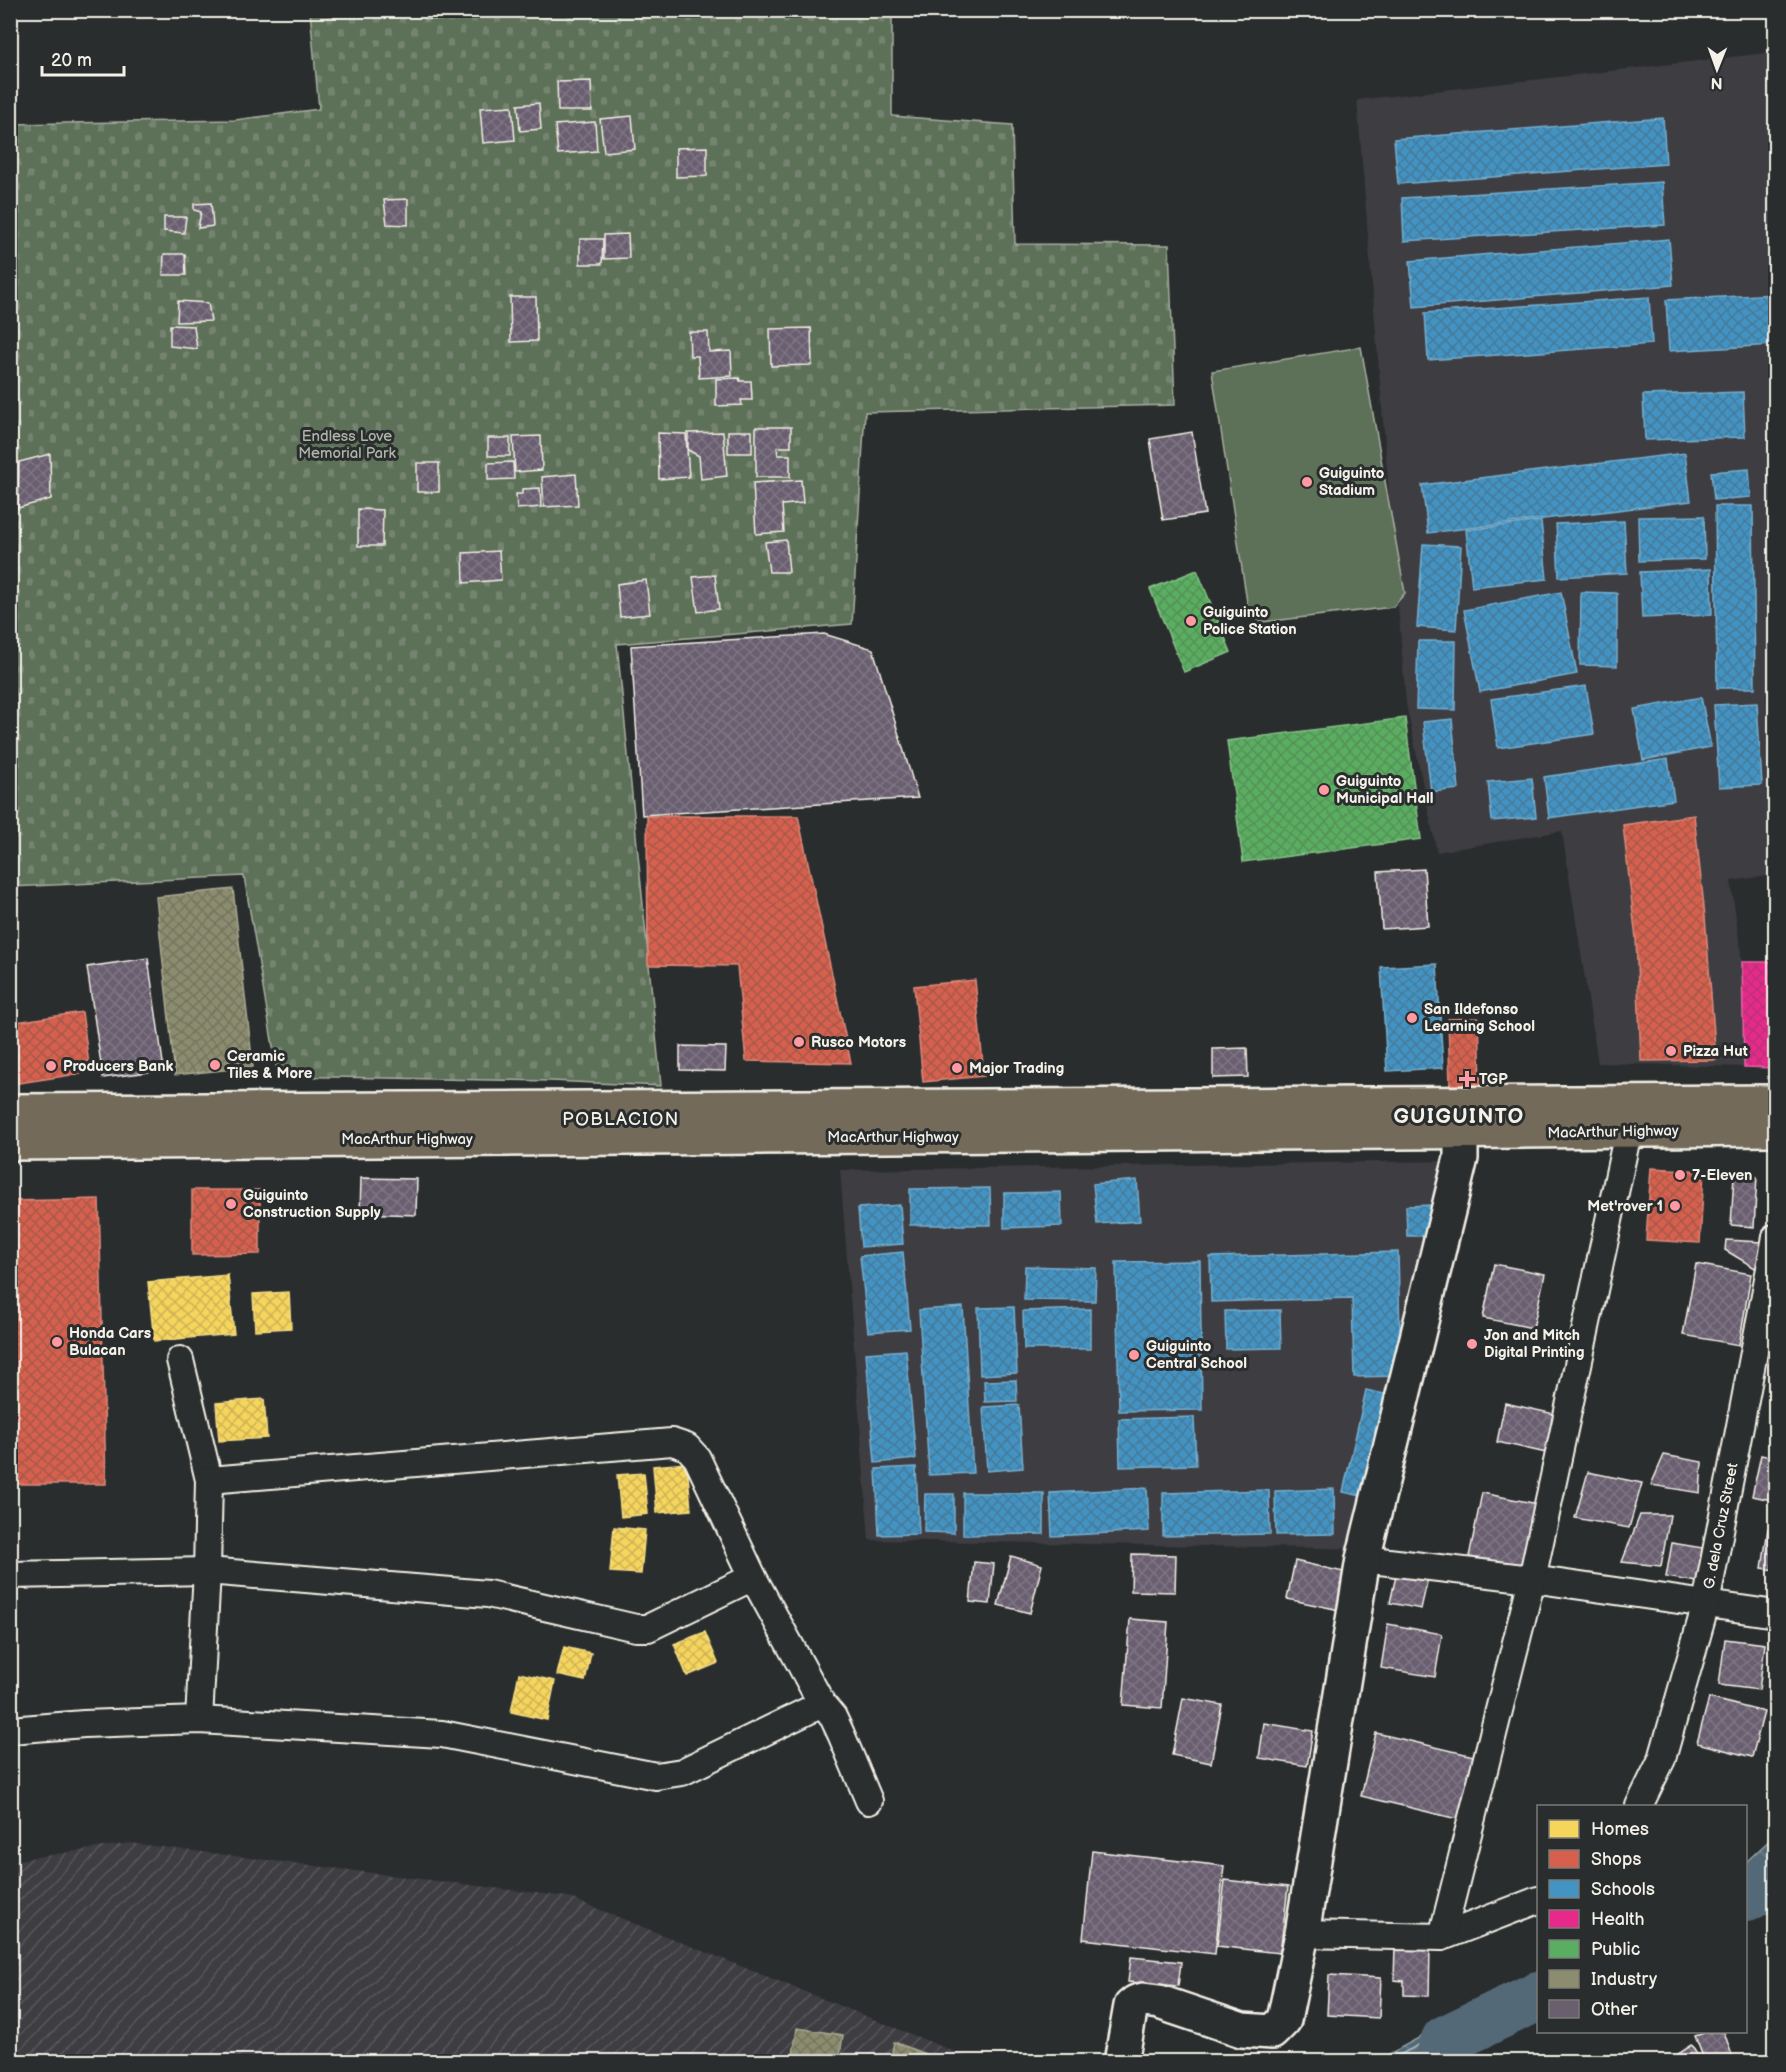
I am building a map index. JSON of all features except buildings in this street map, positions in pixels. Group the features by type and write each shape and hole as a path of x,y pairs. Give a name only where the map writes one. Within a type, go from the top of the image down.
{"highway":[{"name":"MacArthur Highway","path":"10,1143 585,1137 1628,1117 1776,1102"},
{"name":"MacArthur Highway","path":"10,1111 609,1107 1461,1119"},
{"name":"MacArthur Highway","path":"1628,1117 1776,1129"}],"street":[{"path":"1442,1937 1532,1580 1628,1117"},
{"path":"1121,2061 1131,2006 1143,2000 1159,2002 1242,2030 1272,2032 1284,2020 1302,1934 1363,1559 1461,1158 1461,1119"},
{"name":"G. dela Cruz Street","path":"1639,1805 1662,1759 1706,1604 1776,1237"},
{"path":"180,1360 209,1480 199,1720"},
{"path":"209,1480 672,1442 687,1447 697,1458 753,1577 822,1704 833,1717 842,1734 869,1801"},
{"path":"1363,1559 1776,1614"},
{"path":"10,1575 207,1571 488,1594 636,1628 648,1628 753,1577"},
{"path":"10,1730 84,1724 199,1720 442,1734 656,1776 682,1772 822,1704"},
{"path":"1302,1934 1442,1937 1537,1901"}],"shaded area":[{"path":"1775,52 1776,691 1766,694 1769,796 1775,829 1776,875 1731,881 1742,962 1744,1067 1598,1063 1562,831 1437,852 1406,704 1357,100"},
{"name":"Guiguinto Central School","path":"1451,1161 1376,1549 869,1540 840,1170"},
{"path":"130,1843 568,1897 978,2061 11,2061 10,1861"}],"green space":[{"name":"Endless Love Memorial Park","path":"310,11 892,11 892,116 1012,125 1015,244 1169,245 1175,405 865,412 852,624 617,644 661,1086 551,1081 278,1076 244,876 11,887 11,124 235,120 319,109"},
{"name":"Guiguinto Stadium","path":"1361,347 1405,593 1393,607 1262,622 1249,615 1212,371"}],"water":[{"path":"1775,1835 1775,1866 1747,1886 1747,1861"},
{"path":"1537,1974 1537,2002 1456,2038 1438,2061 1379,2061"}],"waterway":[{"path":"1747,1896 1776,1882"},
{"path":"1439,2062 1446,2040 1537,1996"}],"place":[{"name":"Guiguinto Stadium","path":"1307,482"},
{"name":"Guiguinto Police Station","path":"1191,621"},
{"name":"Guiguinto Municipal Hall","path":"1324,790"},
{"name":"San Ildefonso Learning School","path":"1412,1018"},
{"name":"Rusco Motors","path":"799,1042"},
{"name":"Pizza Hut","path":"1671,1051"},
{"name":"Ceramic Tiles & More","path":"215,1065"},
{"name":"Producers Bank","path":"51,1066"},
{"name":"Major Trading","path":"957,1068"},
{"name":"TGP","path":"1467,1079"},
{"name":"7-Eleven","path":"1680,1175"},
{"name":"Guiguinto Construction Supply","path":"231,1204"},
{"name":"Met'rover 1","path":"1675,1206"},
{"name":"Honda Cars Bulacan","path":"57,1342"},
{"name":"Jon and Mitch Digital Printing","path":"1472,1344"},
{"name":"Guiguinto Central School","path":"1134,1355"}],"district":[{"name":"GUIGUINTO","path":"1459,1116"},
{"name":"POBLACION","path":"621,1119"}]}
